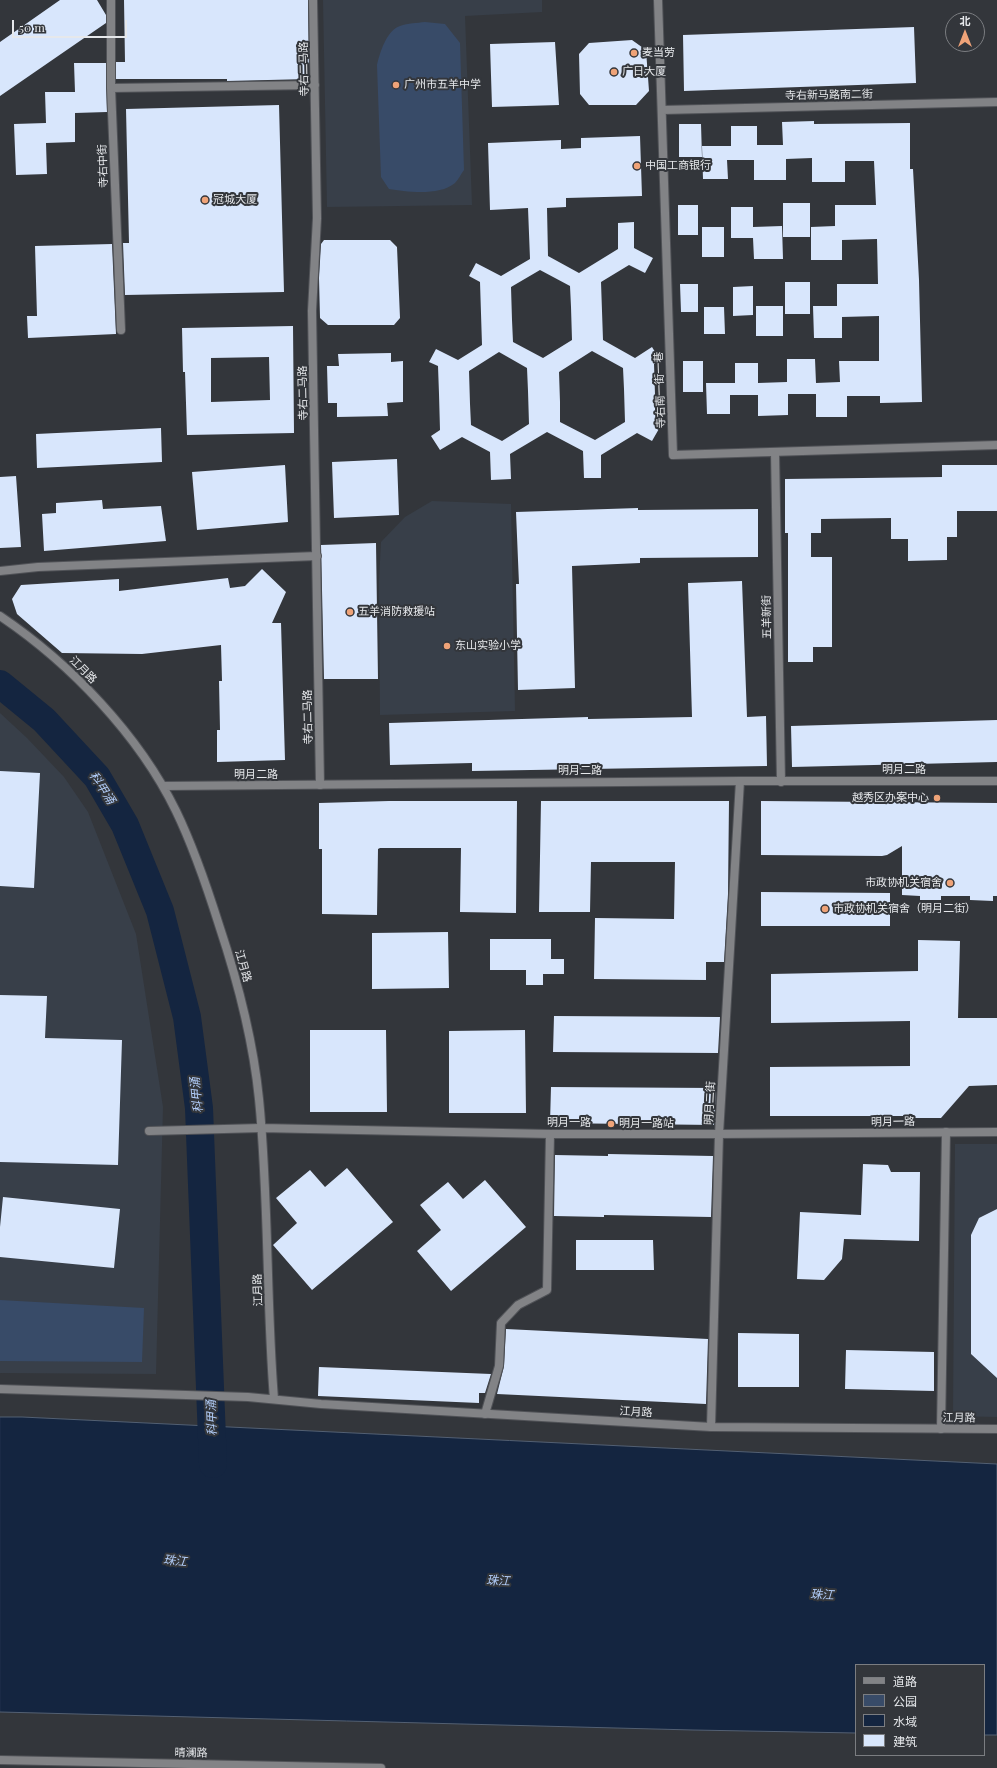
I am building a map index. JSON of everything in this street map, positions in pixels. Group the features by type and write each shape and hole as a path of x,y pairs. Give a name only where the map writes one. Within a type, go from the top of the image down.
{"street":[{"name":"寺右中街","path":"111,0 111,88 121,330"},
{"name":"寺右二马路","path":"313,0 317,218 312,311 320,786"},
{"name":"寺右南一街一巷","path":"658,0 673,455 997,445"},
{"path":"111,88 315,85"},
{"name":"寺右新马路南二街","path":"662,110 997,102"},
{"name":"五羊新街","path":"775,452 781,782"},
{"path":"0,571 38,567 317,556"},
{"name":"江月路","path":"0,616 36,643 64,667 105,708 128,736 163,786 190,842 209,895 232,966 250,1034 255,1066 266,1197 274,1399"},
{"name":"明月二路","path":"163,786 320,786 740,781 997,781"},
{"name":"明月二街","path":"710,1427 719,1134 740,781"},
{"name":"明月一路","path":"149,1131 261,1128 550,1134 997,1132"},
{"path":"941,1429 946,1132"},
{"path":"485,1414 498,1366 501,1322 518,1305 547,1290 550,1134"},
{"name":"江月路","path":"0,1389 248,1397 485,1414 710,1427 997,1430"},
{"name":"晴澜路","path":"0,1760 381,1768"}],"shaded area":[{"name":"广州市五羊中学","path":"323,0 542,0 542,12 465,16 472,205 327,207"},
{"name":"东山实验小学","path":"432,501 511,504 515,711 380,715 379,581 381,542 405,517"},
{"path":"0,713 27,738 64,777 88,812 136,934 163,1107 156,1374 0,1373"},
{"path":"955,1144 997,1144 997,1417 953,1416"}],"green space":[{"path":"425,22 445,24 460,43 464,170 455,183 441,190 423,192 389,189 381,177 377,65 385,42 395,28 406,24"},
{"path":"0,1300 144,1308 142,1362 0,1361"}],"water":[{"name":"珠江","path":"0,1417 997,1464 997,1735 985,1735 985,1664 855,1664 855,1733 0,1712"}],"building":[{"path":"60,0 97,0 106,15 106,23 0,96 0,42"},
{"path":"124,0 308,0 309,79 227,81 227,79 116,79 116,62 125,62"},
{"path":"914,27 916,83 684,91 683,35"},
{"name":"广日大厦","path":"632,40 646,50 649,91 636,105 589,105 580,94 579,54 589,43"},
{"path":"555,42 559,105 492,107 490,44"},
{"path":"74,63 106,63 107,112 75,113 75,142 46,143 47,174 16,175 14,124 46,123 45,92 75,92"},
{"name":"冠城大厦","path":"279,105 284,292 125,295 123,243 129,243 126,109"},
{"path":"814,121 814,124 910,123 910,169 913,169 919,280 922,402 880,403 880,396 847,396 847,417 816,417 816,394 788,394 788,415 758,416 758,395 730,395 730,414 707,414 706,383 735,383 735,363 758,363 758,383 787,382 787,359 815,359 816,383 840,382 839,361 879,361 879,316 842,317 842,338 814,338 813,306 837,306 837,284 878,284 877,239 842,240 842,260 811,260 811,227 835,226 835,205 876,205 874,161 845,161 845,182 812,182 812,158 786,159 786,180 754,180 754,160 727,160 728,179 703,179 702,146 731,146 731,126 757,126 757,145 783,145 782,122"},
{"path":"679,124 701,124 702,157 679,157"},
{"path":"640,136 642,196 566,198 566,207 547,208 548,256 579,273 618,249 618,223 634,222 634,248 653,258 645,273 629,265 601,282 603,340 635,358 652,347 660,360 654,364 656,425 660,427 652,441 637,433 601,455 601,478 584,478 583,451 547,432 510,454 511,479 491,480 490,452 462,437 440,450 431,436 440,430 438,366 429,362 436,349 458,360 482,345 480,282 469,276 476,263 501,276 530,259 528,208 490,210 488,143 561,140 561,149 581,148 581,138","holes":["540,270 570,286 571,307 572,340 543,358 513,342 512,320 511,287","592,351 623,368 625,422 595,440 560,422 559,372","499,352 527,368 529,424 502,441 471,425 469,371"]},
{"path":"783,203 810,203 810,237 783,237"},
{"path":"678,205 698,205 698,235 678,235"},
{"path":"731,207 753,207 753,227 782,226 783,259 754,259 753,238 731,238"},
{"path":"702,227 724,227 724,257 702,257"},
{"path":"324,240 390,240 397,247 400,318 394,325 328,325 320,318 319,278 321,244"},
{"path":"112,244 116,334 28,338 27,316 37,316 35,246"},
{"path":"785,282 810,282 810,314 785,314"},
{"path":"680,284 698,284 698,312 681,312"},
{"path":"753,286 753,315 733,316 733,287"},
{"path":"756,306 783,306 783,336 756,336"},
{"path":"704,307 724,307 725,334 704,334"},
{"path":"293,326 294,433 187,435 182,328","holes":["269,357 270,400 211,402 211,358"]},
{"path":"391,353 391,362 403,361 403,402 387,403 388,416 337,417 337,403 328,403 327,366 339,366 338,354"},
{"path":"683,361 703,361 703,392 683,392"},
{"path":"161,428 162,462 37,468 36,434"},
{"path":"397,459 399,515 334,518 332,462"},
{"path":"285,465 288,522 197,530 192,472"},
{"path":"942,465 997,465 997,511 957,511 957,537 947,537 947,560 908,561 908,539 891,539 891,518 821,519 821,533 811,533 811,557 832,557 832,647 813,647 813,662 788,662 788,533 785,533 785,479 942,477"},
{"path":"16,476 21,547 0,548 0,477"},
{"path":"102,500 103,509 161,506 166,541 44,551 42,514 56,513 56,503"},
{"path":"638,508 638,510 758,509 758,557 640,558 640,563 572,566 575,688 518,690 516,584 519,584 516,512"},
{"name":"五羊消防救援站","path":"376,543 378,679 324,679 321,545"},
{"path":"262,569 286,592 272,623 281,623 285,760 217,762 217,730 220,730 219,681 222,681 221,645 142,654 62,653 17,614 12,599 21,585 119,579 119,591 228,578 230,588 245,586"},
{"path":"742,581 747,717 766,716 767,766 472,771 472,763 390,765 389,723 588,717 588,719 692,717 688,583"},
{"path":"997,720 997,762 792,767 791,726"},
{"path":"0,771 40,773 34,888 0,886"},
{"path":"389,801 517,801 516,913 460,912 461,848 380,848 378,849 377,915 322,914 322,849 319,849 319,803"},
{"path":"541,801 729,801 728,894 724,962 706,962 706,980 594,979 595,918 674,919 675,862 591,862 590,912 539,912"},
{"path":"761,801 997,803 997,896 993,896 993,901 970,900 970,896 941,896 941,900 920,900 920,896 902,895 902,846 887,855 882,856 761,855"},
{"name":"市政协机关宿舍（明月二街）","path":"761,892 890,893 890,926 761,926"},
{"path":"448,932 449,988 372,989 372,933"},
{"path":"490,939 551,939 551,959 564,959 564,974 543,974 543,985 526,985 526,970 490,970"},
{"path":"918,940 960,941 958,1018 997,1018 997,1085 969,1086 941,1118 910,1118 910,1116 770,1116 770,1067 910,1066 910,1021 771,1023 771,974 918,971"},
{"path":"0,995 47,996 45,1038 122,1040 118,1165 0,1162"},
{"path":"554,1016 720,1017 718,1053 553,1052"},
{"path":"310,1030 386,1030 387,1112 310,1112"},
{"path":"525,1030 526,1113 449,1113 449,1031"},
{"path":"551,1087 716,1088 714,1125 550,1123"},
{"path":"608,1154 713,1156 711,1217 604,1215 604,1217 554,1216 555,1155 608,1156"},
{"path":"863,1164 888,1165 891,1172 920,1172 919,1241 844,1239 842,1259 824,1280 797,1279 800,1212 861,1215"},
{"path":"347,1168 393,1222 312,1290 273,1245 297,1223 276,1198 310,1170 325,1187"},
{"path":"485,1180 526,1227 451,1291 417,1251 441,1230 420,1205 448,1182 463,1199"},
{"path":"3,1197 120,1209 114,1268 0,1257 0,1227"},
{"path":"997,1209 997,1378 971,1354 971,1235 979,1218"},
{"path":"576,1240 653,1240 654,1270 576,1270"},
{"path":"506,1329 708,1339 706,1404 497,1394 504,1366"},
{"path":"738,1333 799,1334 799,1387 738,1387"},
{"path":"846,1350 934,1352 934,1391 845,1389"},
{"path":"319,1367 491,1374 485,1393 479,1393 479,1403 318,1396"}],"waterway":[{"name":"科甲涌","path":"0,684 44,720 97,777 125,825 160,911 187,1017 199,1108 213,1464"}],"place":[{"name":"麦当劳","path":"634,53"},
{"name":"广日大厦","path":"614,72"},
{"name":"广州市五羊中学","path":"396,85"},
{"name":"中国工商银行","path":"637,166"},
{"name":"冠城大厦","path":"205,200"},
{"name":"五羊消防救援站","path":"350,612"},
{"name":"东山实验小学","path":"447,646"},
{"name":"越秀区办案中心","path":"937,798"},
{"name":"市政协机关宿舍","path":"950,883"},
{"name":"市政协机关宿舍（明月二街）","path":"825,909"},
{"name":"明月一路站","path":"611,1124"}]}
